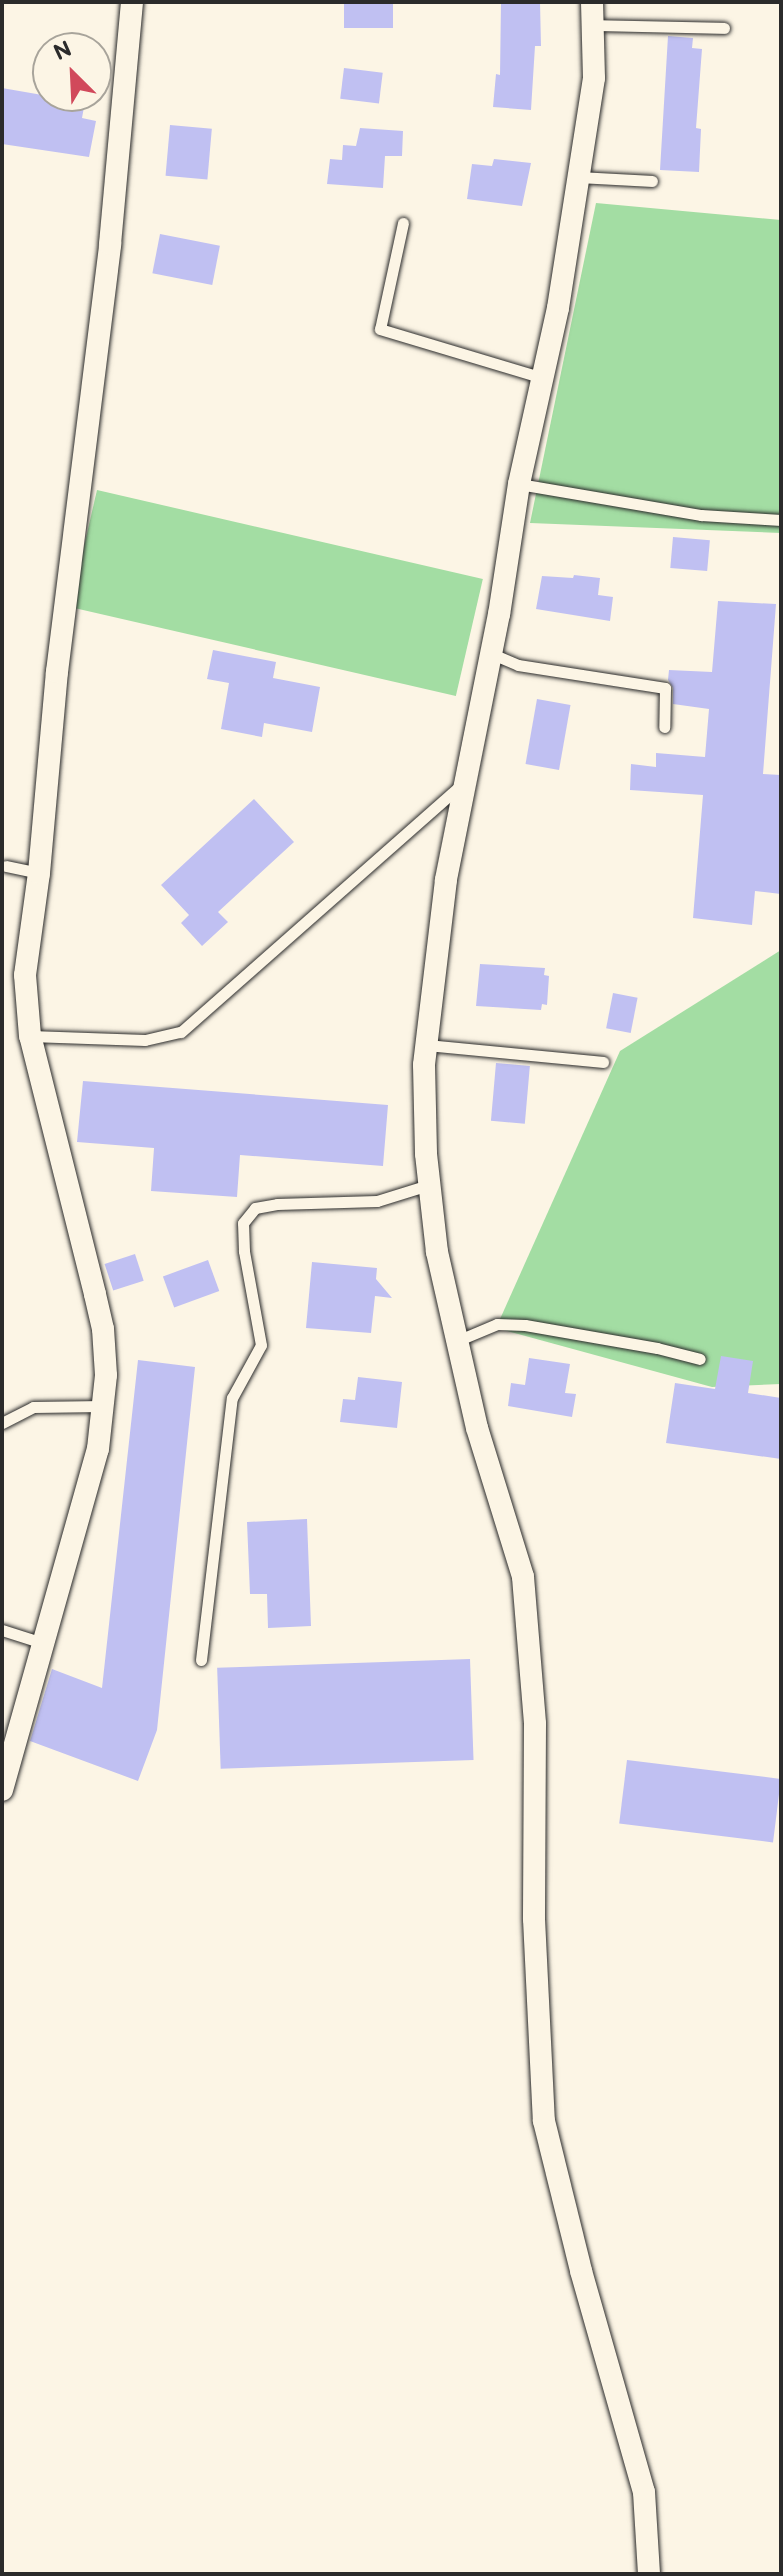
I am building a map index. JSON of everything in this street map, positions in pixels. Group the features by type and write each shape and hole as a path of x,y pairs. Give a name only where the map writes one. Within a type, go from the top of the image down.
{"street":[{"path":"2,1790 8,1738 46,1644 98,1449 106,1375 103,1329 30,1036 25,975 39,873 57,672 110,244 132,2"},
{"path":"592,2 594,78 579,177 446,880 427,1045 428,1185 437,1252 477,1428 523,1577 535,1724 534,1919 544,2121 581,2271 644,2492 649,2574"}],"lane":[{"path":"592,25 724,28"},
{"path":"579,177 652,181"},
{"path":"403,223 380,329 543,378"},
{"path":"519,484 701,515 781,520"},
{"path":"490,653 518,665 665,688 664,727"},
{"path":"30,1036 145,1040 181,1032 464,782"},
{"path":"6,866 39,873"},
{"path":"427,1045 603,1062"},
{"path":"201,1660 232,1398 261,1345 244,1251 243,1223 255,1208 277,1204 377,1201 428,1185"},
{"path":"459,1340 497,1324 525,1325 657,1348 700,1359"},
{"path":"2,1423 33,1407 103,1406"},
{"path":"2,1630 46,1644"}],"green space":[{"path":"596,203 781,220 781,533 530,523"},
{"path":"97,490 483,579 456,696 70,607"},
{"path":"781,950 781,1384 712,1387 496,1328 620,1051"}],"building":[{"path":"344,2 393,2 393,28 344,28"},
{"path":"501,2 540,2 541,46 535,46 531,110 493,107 496,74 500,75"},
{"path":"668,36 693,38 692,48 702,49 696,128 701,129 699,172 660,170"},
{"path":"344,68 383,73 379,104 340,99"},
{"path":"2,88 32,93 32,112 83,112 82,118 96,121 89,157 2,144"},
{"path":"170,125 212,129 207,179 166,176"},
{"path":"360,128 403,131 402,156 385,156 383,188 327,184 330,159 342,160 343,145 356,146"},
{"path":"494,159 531,163 522,206 467,199 472,164 492,166"},
{"path":"160,234 220,246 212,285 152,273"},
{"path":"673,537 710,540 707,571 670,568"},
{"path":"574,575 600,578 598,595 613,597 610,621 536,609 542,576 573,578"},
{"path":"718,601 776,604 763,774 781,775 781,894 755,891 752,925 693,918 703,795 630,790 631,764 656,767 656,753 705,757 709,709 673,704 673,688 668,680 669,670 712,672"},
{"path":"213,650 276,662 273,678 320,687 312,732 264,723 262,737 221,729 229,683 207,679"},
{"path":"537,699 570,705 559,770 526,764"},
{"path":"254,799 294,842 218,912 228,922 202,946 181,923 189,915 161,885"},
{"path":"480,964 545,968 544,975 549,976 547,1005 542,1004 541,1010 476,1006"},
{"path":"613,993 638,998 631,1033 606,1028"},
{"path":"496,1063 530,1066 525,1124 491,1121"},
{"path":"83,1081 388,1105 383,1166 240,1155 237,1197 151,1191 154,1148 77,1142"},
{"path":"135,1254 144,1281 113,1291 105,1264"},
{"path":"208,1260 219,1291 174,1307 163,1276"},
{"path":"312,1262 377,1268 376,1279 392,1298 375,1296 371,1333 306,1328"},
{"path":"721,1356 753,1361 748,1393 781,1398 781,1459 666,1443 675,1383 715,1389"},
{"path":"529,1358 570,1364 565,1393 576,1394 572,1417 508,1406 511,1383 525,1385"},
{"path":"138,1360 195,1367 157,1730 138,1781 30,1741 52,1669 102,1688"},
{"path":"358,1377 402,1382 397,1428 340,1422 343,1399 355,1400"},
{"path":"307,1519 311,1626 268,1628 267,1594 250,1594 247,1522"},
{"path":"470,1659 474,1760 221,1769 217,1668"},
{"path":"627,1760 781,1779 773,1842 619,1824"}]}
